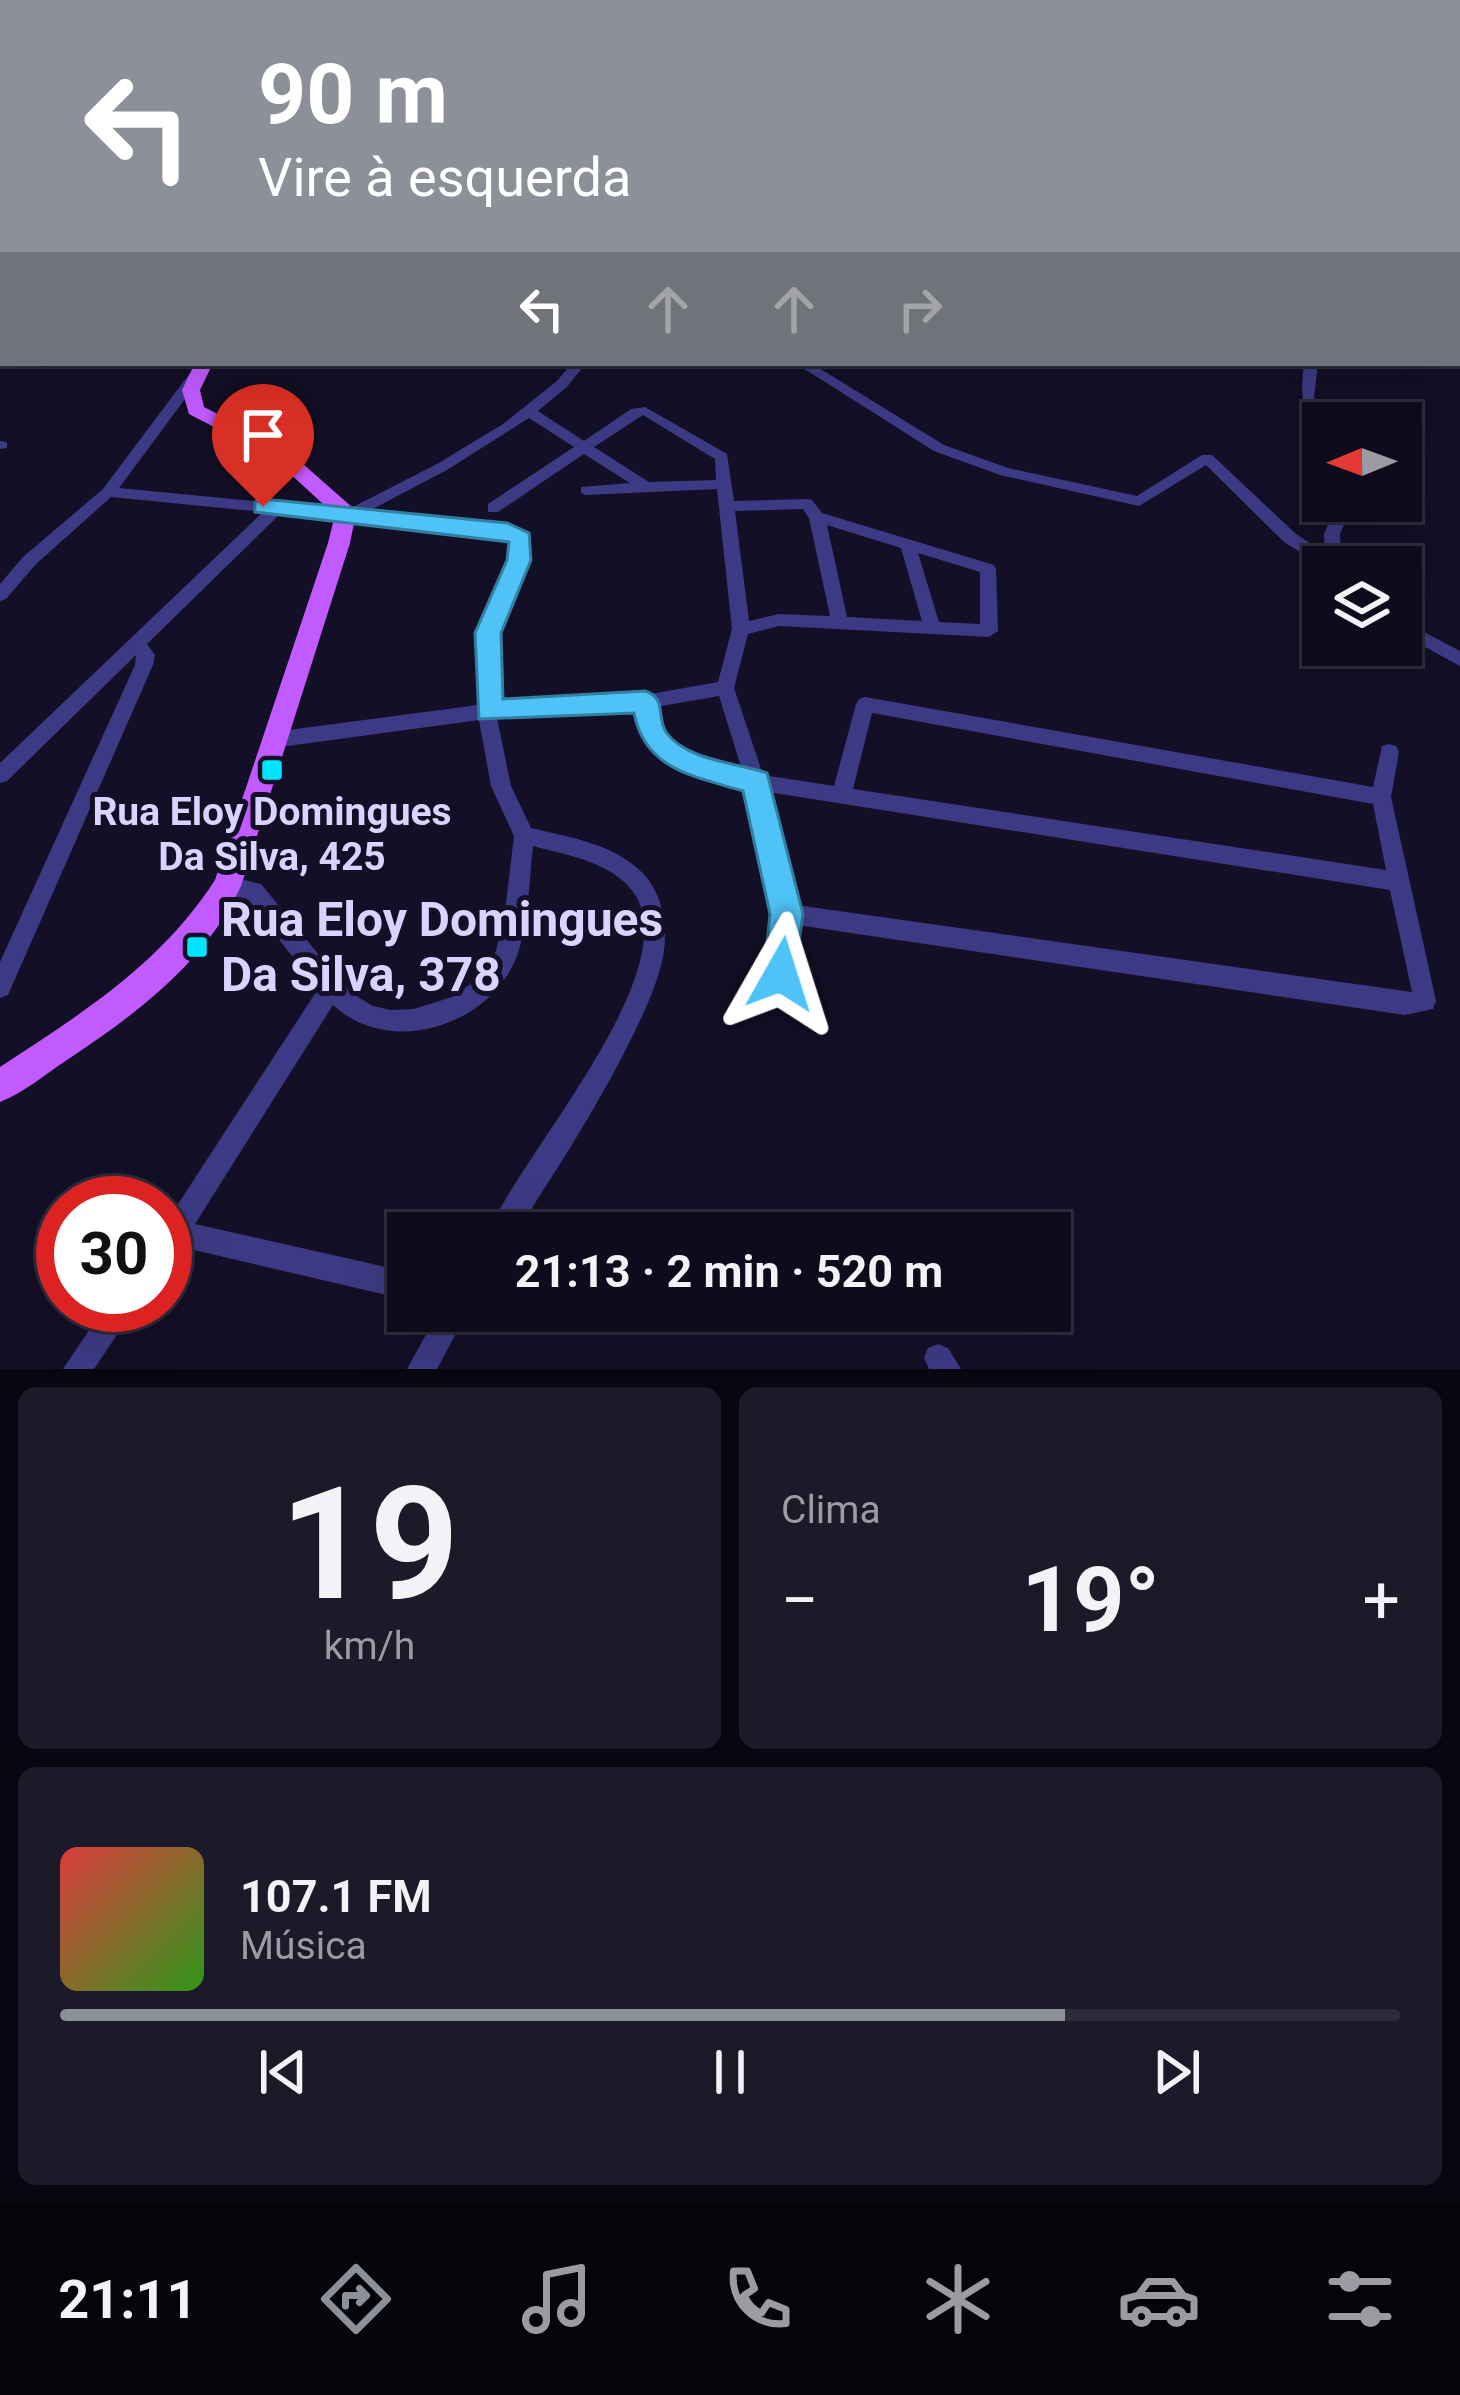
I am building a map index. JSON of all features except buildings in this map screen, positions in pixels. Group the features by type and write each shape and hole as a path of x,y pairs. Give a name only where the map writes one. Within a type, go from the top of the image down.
{"main road":[{"path":"0,1086 172,962 210,918 227,886 350,512 279,453 195,410 191,398 200,370"}],"street":[{"path":"350,512 528,411 564,385 577,366"},
{"path":"807,366 939,448 1036,480 1139,501 1207,458 1302,546"},
{"path":"1309,402 1311,366"},
{"path":"0,595 29,561 108,493 200,370"},
{"path":"528,411 646,488"},
{"path":"493,508 645,411 722,457 741,629 725,688 756,782 787,914 781,974"},
{"path":"586,490 724,484"},
{"path":"108,493 350,512 507,531 521,538 519,560 488,633 489,711 505,798 524,835 507,952 496,974 478,992 429,1018 396,1023 371,1018 349,1004 254,890 227,886"},
{"path":"727,506 807,504 817,517 840,623"},
{"path":"0,775 276,508"},
{"path":"741,629 779,620 989,631 988,569 817,517"},
{"path":"908,544 932,628"},
{"path":"1422,638 1460,659"},
{"path":"0,987 144,665 146,655 138,644"},
{"path":"274,740 489,711 645,702 725,688"},
{"path":"645,702 653,737 681,760 756,782 1400,882"},
{"path":"842,794 865,704 1381,796"},
{"path":"787,914 1405,1004 1425,1001 1381,796 1388,752"},
{"path":"513,1212 632,1009 652,960 651,905 640,884 612,862 524,835"},
{"path":"192,1208 333,985"},
{"path":"192,1245 387,1282"},
{"path":"77,1369 104,1332"},
{"path":"421,1369 442,1332"}],"place":[{"name":"Rua Eloy Domingues Da Silva, 425","path":"272,770"},
{"name":"Rua Eloy Domingues Da Silva, 378","path":"197,947"}],"route":[{"path":"263,507 354,512 507,531 521,538 519,560 496,603 488,633 489,711 645,702 653,737 681,760 756,782 787,914 781,974"}]}
